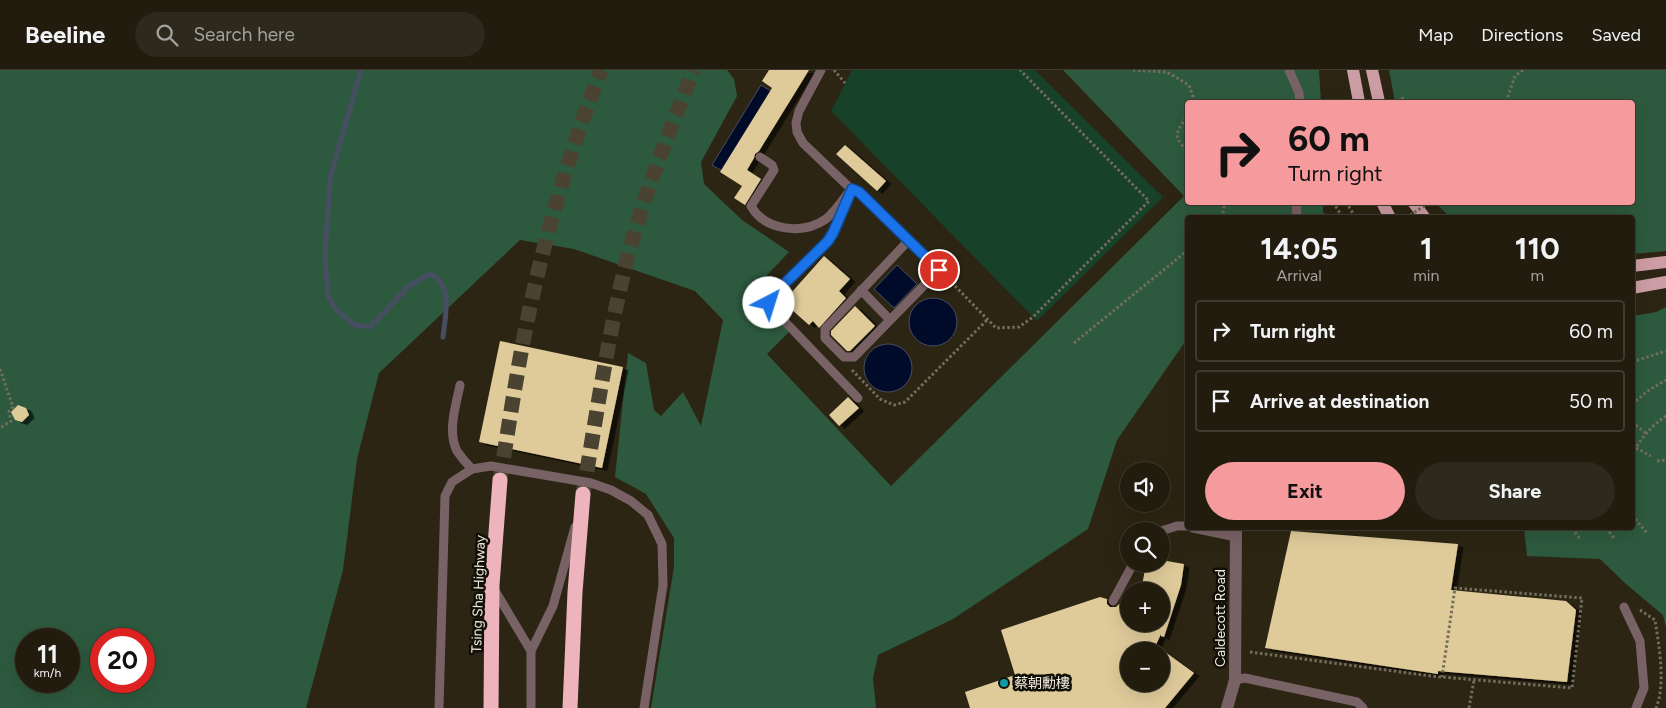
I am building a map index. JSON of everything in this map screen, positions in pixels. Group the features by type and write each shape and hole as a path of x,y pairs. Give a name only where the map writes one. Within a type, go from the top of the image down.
{"highway":[{"name":"Tsing Sha Highway","path":"492,708 492,586 500,480"},
{"path":"570,708 575,592 584,494"}],"main road":[{"path":"1353,70 1358,100"},
{"path":"1372,70 1379,100"},
{"path":"1635,266 1666,262"},
{"path":"1635,287 1666,282"}],"street":[{"name":"Caldecott Road","path":"1227,708 1235,680 1236,532"}],"lane":[{"path":"821,70 799,111 796,132 804,143 852,189 859,192 946,277"},
{"path":"1289,70 1299,93 1300,100"},
{"path":"760,157 772,165 774,170 751,206 755,213 767,223 793,230 820,222 828,218 852,189"},
{"path":"852,189 828,241 772,296 769,303 858,398"},
{"path":"909,240 825,329 825,338 844,357 854,356 939,270"},
{"path":"861,290 890,320"},
{"path":"460,385 452,438 458,452 472,470"},
{"path":"439,708 445,496 452,482 472,470 491,466 591,483 631,501 648,515 662,544 663,585 644,708"},
{"path":"531,708 531,651 553,606 584,494"},
{"path":"1170,528 1185,526"},
{"path":"1214,530 1236,532"},
{"path":"1113,601 1129,572"},
{"path":"492,586 531,651"},
{"path":"1624,608 1640,641 1644,688 1636,708"},
{"path":"1235,680 1244,678 1357,702 1363,708"}],"path":[{"path":"834,70 845,83"},
{"path":"946,277 996,328 1022,326 1149,201 1020,70"},
{"path":"1132,70 1167,72 1189,84 1193,96 1192,100"},
{"path":"1507,100 1515,76 1523,70"},
{"path":"1185,118 1177,131 1178,141 1185,150"},
{"path":"1410,215 1426,205"},
{"path":"1074,343 1185,252"},
{"path":"844,357 847,364 880,400 894,405 906,402 988,319"},
{"path":"1635,361 1666,351"},
{"path":"0,369 13,406 9,411 11,421 0,428"},
{"path":"1635,401 1648,390 1666,380"},
{"path":"1652,456 1636,448 1650,428 1666,416"},
{"path":"1635,424 1646,433"},
{"path":"1657,461 1666,460"},
{"path":"1635,518 1647,533"},
{"path":"1573,530 1580,539"},
{"path":"1608,530 1614,538"},
{"path":"1250,652 1442,677 1572,688 1582,598 1454,588 1442,677"},
{"path":"1470,708 1474,680"}],"green space":[{"path":"0,70 727,70 734,79 737,96 701,162 704,184 742,220 789,252 751,292 789,332 767,354 891,486 1184,196 1063,70 1319,70 1321,100 1185,100 1185,205 1323,205 1323,212 1325,215 1185,215 1185,342 1117,440 1088,529 953,619 878,655 873,678 876,708 651,708 674,567 674,538 646,494 615,477 628,353 646,363 654,410 661,416 683,392 701,426 723,320 695,291 574,249 520,240 379,373 357,459 343,570 306,708 0,708"},
{"path":"852,70 1035,70 1163,197 1037,321 831,111"},
{"path":"1389,70 1666,70 1666,251 1635,254 1635,215 1448,215 1437,205 1635,205 1635,100 1395,100"},
{"path":"1666,307 1666,628 1663,615 1600,559 1527,556 1524,530 1635,530 1635,316 1656,312"}],"water":[{"path":"761,85 777,95 728,174 712,165"},
{"path":"897,265 917,284 894,308 874,289"},
{"path":"933,298 942,300 950,305 955,313 957,322 955,331 950,339 942,344 933,346 924,344 916,339 911,331 909,322 911,313 916,305 924,300"},
{"path":"888,344 897,346 905,351 910,359 912,368 910,377 905,385 897,390 888,392 879,390 871,385 866,377 864,368 866,359 871,351 879,346"}],"building":[{"path":"769,70 809,70 759,151 755,154 747,170 761,179 745,205 734,198 742,186 720,172 772,88 762,81"},
{"path":"845,145 886,181 877,191 836,154"},
{"path":"824,256 850,279 839,291 846,298 819,328 813,321 809,325 783,302"},
{"path":"855,306 875,326 850,351 847,351 831,335 831,331"},
{"path":"500,341 623,367 602,468 479,442"},
{"path":"848,397 859,408 839,426 829,415"},
{"path":"18,405 26,408 29,415 22,422 15,420 11,412"},
{"path":"1291,531 1458,544 1451,590 1566,601 1576,610 1567,682 1438,671 1438,674 1265,648"},
{"path":"1170,562 1184,564 1181,585 1170,619 1170,582 1143,582 1145,572 1170,572"},
{"path":"1100,597 1107,599 1107,604 1110,607 1116,607 1119,604 1120,632 1166,632 1164,637 1161,634 1157,642 1120,642 1120,692 1170,692 1170,656 1194,673 1165,708 970,708 965,692 1015,675 1001,630"}],"waterway":[{"path":"361,70 330,178 325,257 328,296 335,308 354,325 370,327 410,285 430,274 438,279 445,293 446,310 443,337"}],"tunnel":[{"path":"500,480 528,317 547,237 581,125 601,70"},
{"path":"583,494 607,352 625,267 647,192 694,70"}],"place":[{"name":"蔡朝勳樓","path":"1004,683"}],"route":[{"path":"769,303 772,296 828,241 852,189 859,192 939,270"}]}
